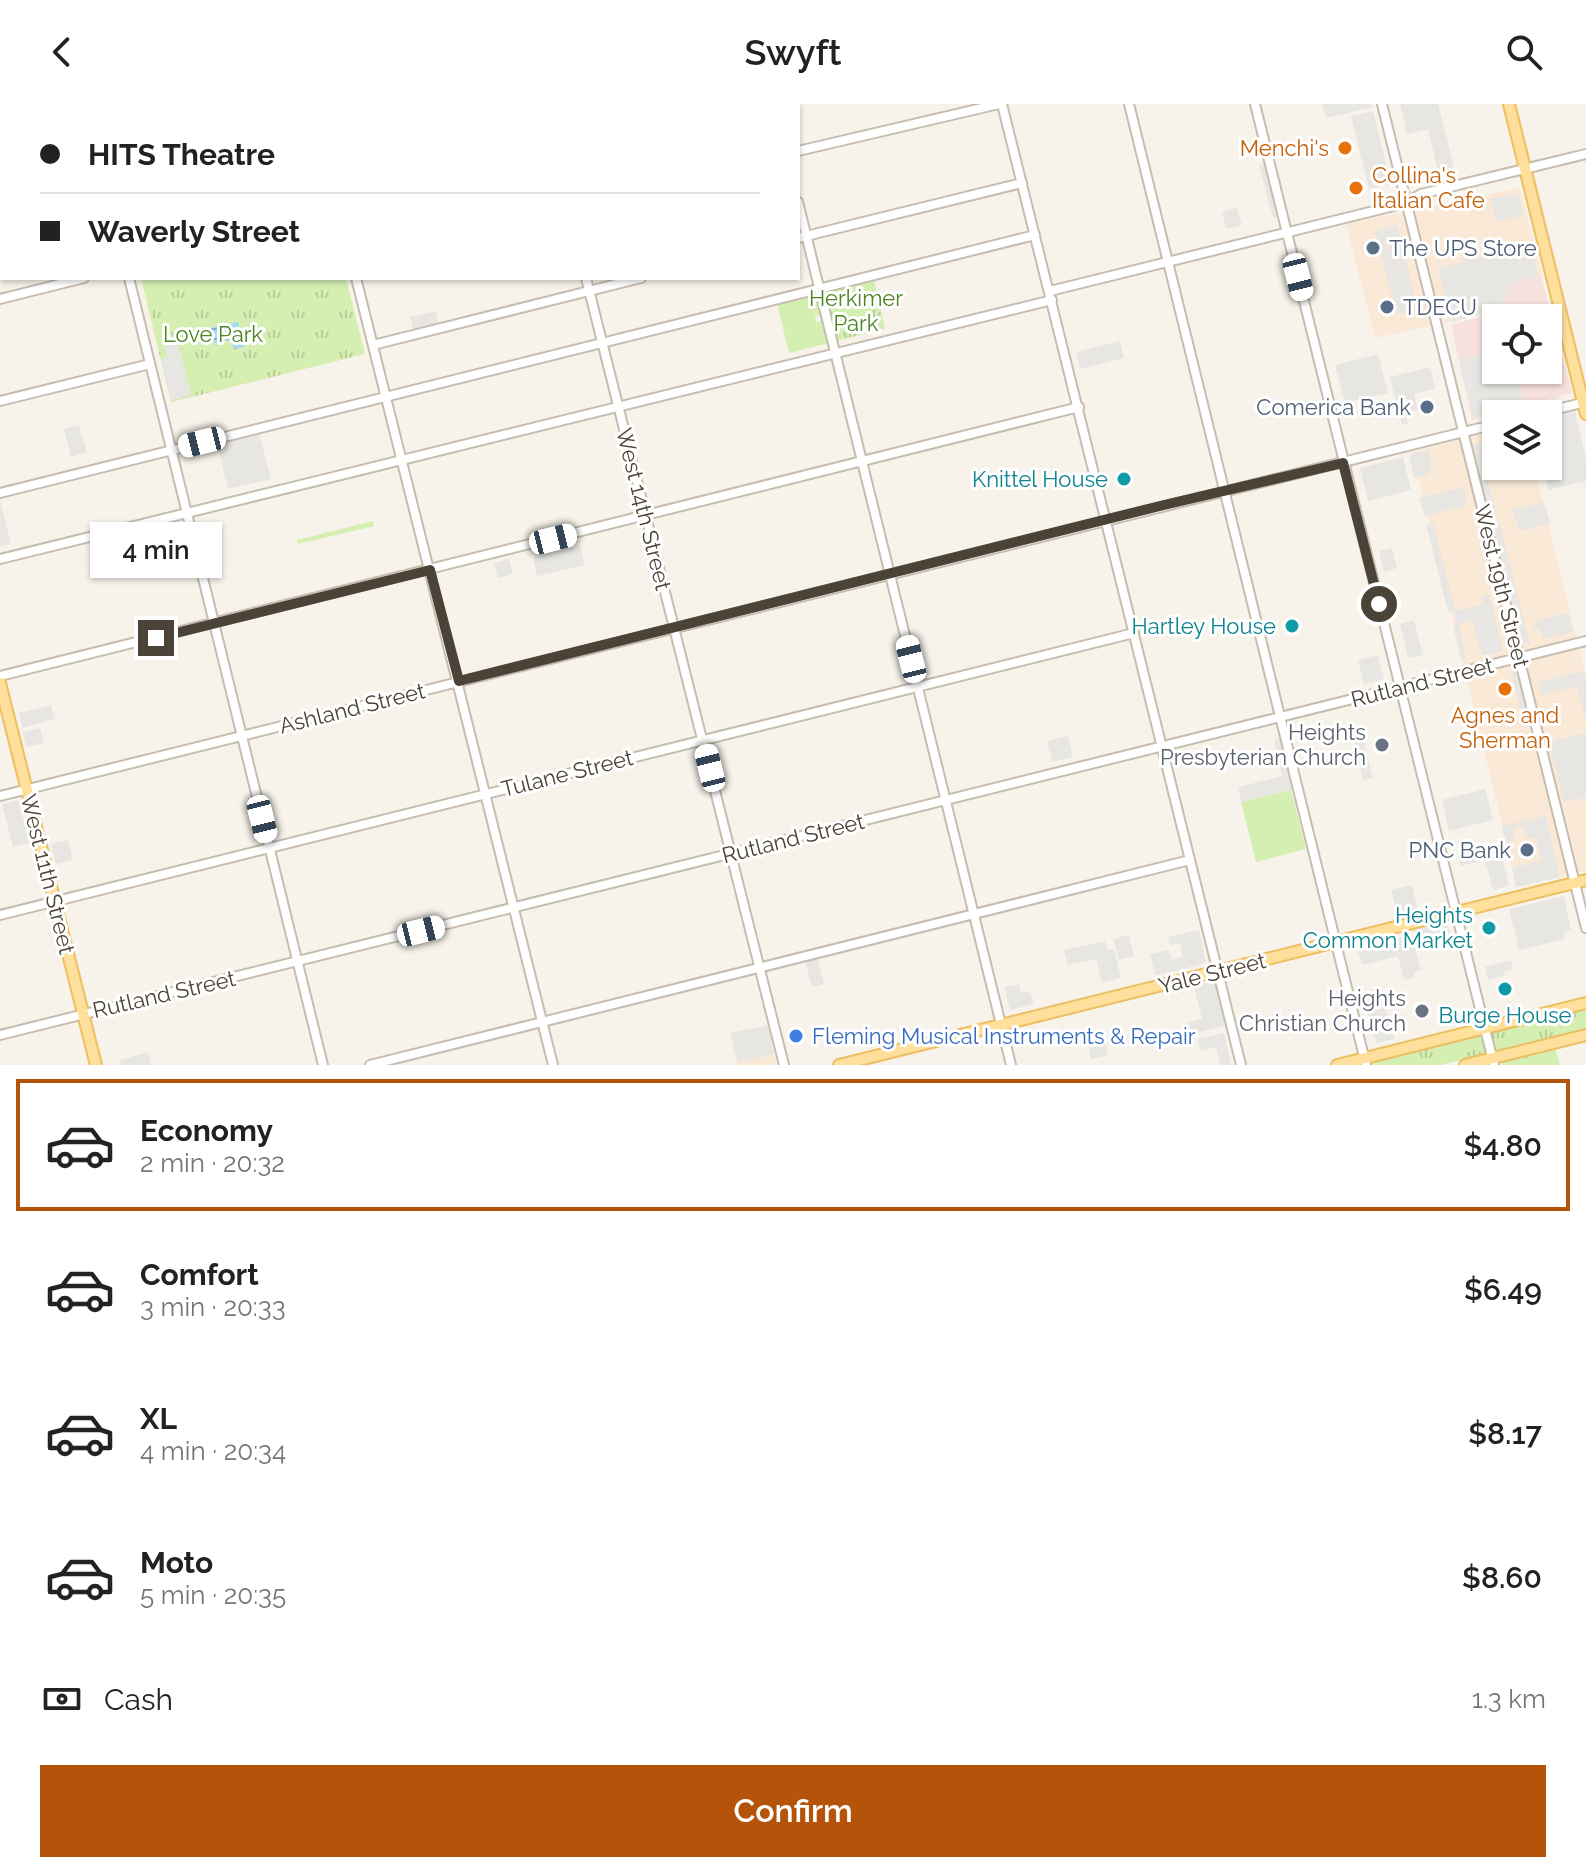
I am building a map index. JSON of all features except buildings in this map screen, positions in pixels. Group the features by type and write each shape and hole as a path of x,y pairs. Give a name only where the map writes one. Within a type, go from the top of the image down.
{"main road":[{"path":"1509,104 1585,406"},
{"name":"West 11th Street","path":"0,683 96,1065"},
{"name":"Yale Street","path":"839,1065 1580,881"},
{"path":"1337,1065 1365,1061 1586,1003"},
{"path":"1465,1065 1493,1062 1586,1035"}],"street":[{"path":"800,151 1000,104 1079,407 1241,1065"},
{"path":"1129,104 1365,1061"},
{"path":"1255,104 1493,1062"},
{"name":"West 19th Street","path":"1382,104 1519,658 1580,881 1586,928"},
{"path":"0,559 835,354 1169,261 1406,203 1421,194 1586,154"},
{"path":"1011,1065 819,289 802,237 1022,183"},
{"path":"0,493 1035,235"},
{"path":"0,299 76,280"},
{"path":"129,280 323,1065"},
{"path":"357,280 553,1065"},
{"name":"West 14th Street","path":"586,280 784,1065"},
{"path":"373,345 633,280"},
{"path":"0,401 150,364"},
{"path":"1562,410 1585,406"},
{"path":"0,676 1079,407"},
{"name":"Ashland Street","path":"0,796 1482,428"},
{"name":"Tulane Street","path":"0,915 1134,633"},
{"name":"Rutland Street","path":"0,1035 1586,641"},
{"path":"370,1065 1190,860"}],"shaded area":[{"path":"1322,104 1372,104 1373,107 1326,118"},
{"path":"1400,104 1438,104 1454,167 1438,171 1428,129 1407,134"},
{"path":"1373,111 1391,184 1369,189 1351,116"},
{"path":"1267,163 1280,216 1273,218 1259,165"},
{"path":"1520,188 1542,275 1514,283 1502,304 1482,304 1482,314 1375,338 1346,224"},
{"path":"1518,193 1524,215 1496,222 1490,199"},
{"path":"1237,208 1242,225 1226,229 1222,212"},
{"path":"1397,225 1417,309 1397,314 1375,231"},
{"path":"1531,245 1538,276 1514,283 1502,304 1482,304 1482,314 1452,322 1438,268 1464,262 1463,256 1476,253 1478,258 1488,256 1487,250 1500,247 1502,252"},
{"path":"1541,275 1549,304 1503,304 1514,283"},
{"path":"436,311 439,324 413,330 410,317"},
{"path":"1482,316 1482,384 1562,384 1562,355 1572,393 1546,400 1482,400 1482,417 1472,420 1451,325"},
{"path":"169,334 171,342 177,340 191,395 171,400 161,359 167,357 161,336"},
{"path":"1120,341 1124,358 1080,369 1076,352"},
{"path":"1378,354 1388,393 1345,403 1335,365"},
{"path":"1482,355 1482,384 1519,384 1523,400 1482,400 1482,415 1474,417 1460,360"},
{"path":"1430,367 1435,389 1414,394 1418,410 1405,412 1408,424 1402,425 1395,396 1401,393 1394,395 1390,377"},
{"path":"1575,412 1586,459 1586,481 1548,490 1546,480 1562,480 1562,415"},
{"path":"79,425 87,452 71,457 64,429"},
{"path":"259,433 271,479 228,489 217,444"},
{"path":"1482,434 1482,480 1537,480 1586,676 1586,871 1517,887 1412,452"},
{"path":"1479,443 1482,480 1488,480 1496,513 1490,515 1472,445"},
{"path":"1428,450 1432,466 1429,467 1430,474 1414,478 1409,455"},
{"path":"1403,457 1411,490 1368,501 1360,468"},
{"path":"1463,487 1467,505 1424,516 1419,498"},
{"path":"0,499 11,544 0,546"},
{"path":"1544,502 1550,523 1519,531 1513,510"},
{"path":"1499,521 1529,642 1522,643 1492,522"},
{"path":"1433,523 1455,611 1483,604 1482,596 1489,595 1503,651 1482,656 1473,620 1459,624 1466,658 1461,659 1453,625 1456,623 1454,611 1448,612 1426,525"},
{"path":"580,546 585,565 537,576 533,557"},
{"path":"1392,548 1397,568 1384,572 1379,551"},
{"path":"509,559 513,574 498,578 494,563"},
{"path":"1568,613 1573,632 1542,639 1540,628 1535,629 1533,622"},
{"path":"1414,620 1423,655 1408,658 1400,624"},
{"path":"1378,655 1384,679 1364,684 1358,660"},
{"path":"1517,668 1532,727 1525,728 1511,670"},
{"path":"1583,671 1586,720 1577,686 1541,695 1538,682"},
{"path":"51,705 55,719 23,728 19,713"},
{"path":"40,728 44,743 26,747 23,732"},
{"path":"1586,733 1586,797 1564,803 1549,742"},
{"path":"1068,736 1073,757 1052,762 1047,741"},
{"path":"1281,738 1294,789 1241,802 1238,787 1282,776 1274,740"},
{"path":"1363,738 1373,778 1363,780 1354,741"},
{"path":"1485,789 1493,820 1449,831 1442,800"},
{"path":"18,800 29,843 13,847 2,804"},
{"path":"1546,816 1559,877 1516,887 1512,868 1541,861 1536,837 1526,839 1523,826 1513,828 1512,843 1506,845 1502,826"},
{"path":"68,840 73,860 56,864 51,844"},
{"path":"1499,845 1509,886 1493,890 1485,860 1460,866 1458,855"},
{"path":"1412,885 1418,910 1398,916 1391,890"},
{"path":"1564,896 1571,930 1564,932 1565,939 1519,950 1509,909"},
{"path":"1447,921 1452,942 1418,950 1413,930"},
{"path":"1199,930 1206,963 1156,976 1150,954 1169,950 1174,965 1173,959 1183,956 1180,943 1170,945 1168,937"},
{"path":"1129,935 1134,956 1119,960 1113,939"},
{"path":"1403,937 1405,943 1413,941 1421,970 1414,972 1415,977 1404,980 1398,956 1362,965 1357,948"},
{"path":"1105,941 1107,950 1114,949 1121,978 1102,983 1096,959 1068,965 1064,950"},
{"path":"818,959 824,984 812,987 805,962"},
{"path":"1511,960 1513,969 1503,972 1504,976 1488,980 1485,967"},
{"path":"1216,980 1227,1025 1189,1035 1186,1023 1202,1019 1194,986"},
{"path":"1019,984 1021,993 1030,991 1034,1004 1010,1010 1004,987"},
{"path":"1380,988 1394,1039 1376,1043 1362,993"},
{"path":"768,1025 774,1054 738,1063 731,1033"},
{"path":"767,1027 777,1065 737,1065 730,1035"},
{"path":"1224,1033 1231,1065 1220,1065 1216,1047 1201,1051 1198,1039"},
{"path":"1105,1038 1108,1055 1091,1059 1088,1042"},
{"path":"148,1052 151,1065 121,1065 120,1060"}],"green space":[{"name":"Love Park","path":"141,280 346,280 365,354 171,402"},
{"name":"Herkimer Park","path":"874,280 885,329 836,341 827,293"},
{"path":"810,295 819,305 822,314 815,316 816,322 824,320 829,343 789,353 777,304"},
{"path":"373,521 374,526 298,544 297,540"},
{"path":"1291,790 1306,849 1256,862 1241,802"},
{"path":"1586,1008 1586,1030 1441,1065 1362,1065"},
{"path":"1555,1047 1560,1065 1502,1065 1501,1060"}],"water":[{"path":"238,322 244,347 234,349 231,340 214,343 211,328"}],"place":[{"name":"Menchi's","path":"1345,148"},
{"name":"Collina's Italian Cafe","path":"1356,188"},
{"name":"The UPS Store","path":"1373,248"},
{"name":"TDECU","path":"1387,307"},
{"name":"Comerica Bank","path":"1427,407"},
{"name":"Knittel House","path":"1124,479"},
{"name":"Hartley House","path":"1292,626"},
{"name":"Agnes and Sherman","path":"1505,689"},
{"name":"Heights Presbyterian Church","path":"1382,745"},
{"name":"PNC Bank","path":"1527,850"},
{"name":"Heights Common Market","path":"1489,928"},
{"name":"Burge House","path":"1505,989"},
{"name":"Heights Christian Church","path":"1422,1011"},
{"name":"Fleming Musical Instruments & Repair","path":"796,1036"}],"route":[{"path":"156,638 430,570 459,681 1343,463 1379,604"}]}
